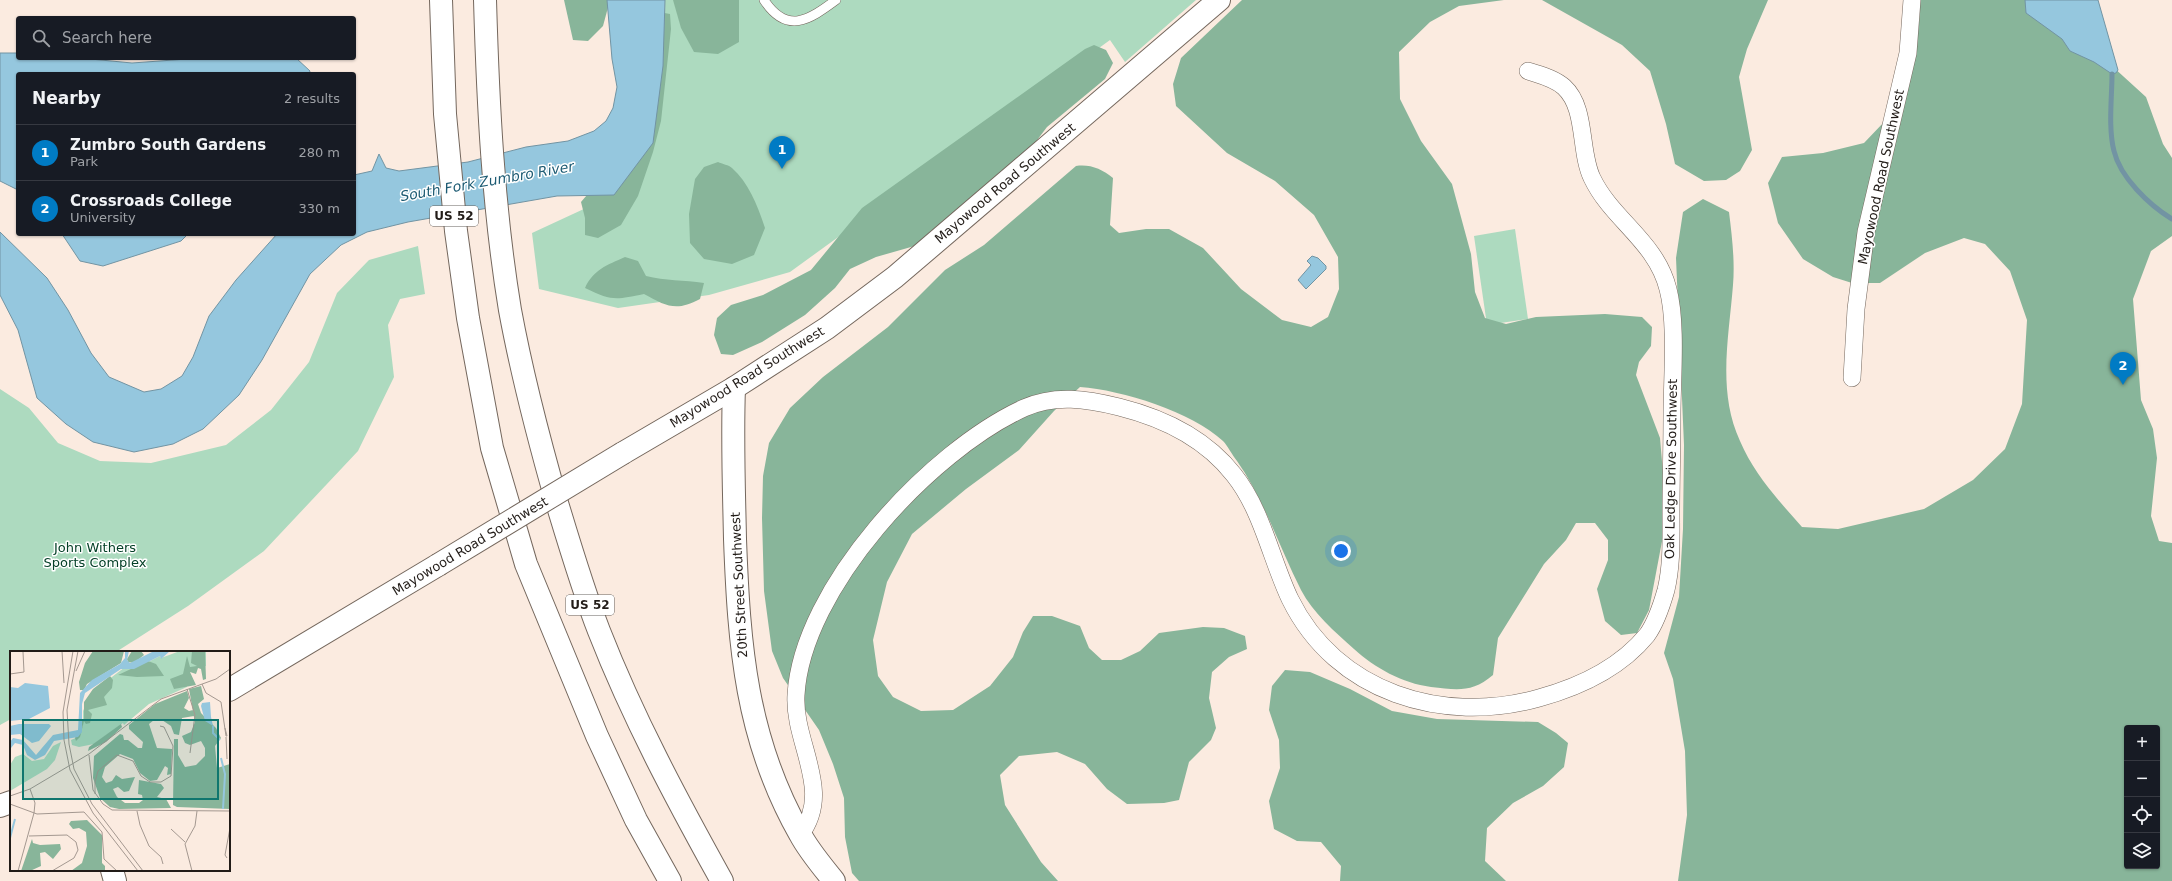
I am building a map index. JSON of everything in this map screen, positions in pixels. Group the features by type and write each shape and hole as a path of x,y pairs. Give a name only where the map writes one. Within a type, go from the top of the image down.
{"main road":[{"name":"US 52","path":"441,0 445,114 456,230 468,318 492,448 526,564 597,736 636,820 670,881"},
{"name":"US 52","path":"485,0 489,112 496,199 511,310 537,434 570,548 599,631 637,720 683,812 722,881"},
{"name":"Mayowood Road Southwest","path":"230,689 734,388 827,328 895,277 1219,0"},
{"name":"20th Street Southwest","path":"734,388 732,444 738,610 742,653 749,696 760,740 778,789 800,835 834,881"},
{"path":"0,806 10,802"},
{"path":"112,871 115,881"}],"street":[{"name":"Mayowood Road Southwest","path":"1852,378 1856,309 1866,232 1908,53 1912,0"},
{"name":"Oak Ledge Drive Southwest","path":"800,835 810,822 814,801 813,779 800,737 796,693 802,655 821,608 837,579 878,527 929,473 988,429 1024,408 1047,400 1088,400 1145,414 1158,419 1196,439 1218,457 1237,478 1250,501 1290,599 1309,632 1337,661 1370,683 1409,699 1452,707 1496,706 1536,699 1582,684 1614,665 1649,632 1666,592 1671,550 1672,333 1669,292 1658,262 1641,238 1598,191 1592,178 1584,152 1578,111 1567,89 1550,79 1528,72"}],"lane":[{"path":"764,0 777,15 794,22 807,19 836,0"}],"green space":[{"path":"564,0 610,0 603,26 588,41 573,40"},
{"path":"665,0 1196,0 1125,62 1110,40 790,272 709,295 618,308 539,289 532,233 614,195 663,66"},
{"path":"673,0 739,0 739,42 718,54 694,52 681,28"},
{"path":"1242,0 1504,0 1459,6 1430,22 1399,52 1400,99 1421,141 1452,184 1471,254 1475,292 1485,318 1506,324 1536,317 1605,314 1642,317 1652,327 1651,346 1639,362 1636,375 1660,438 1663,473 1663,536 1649,610 1637,633 1621,635 1605,621 1597,589 1608,560 1608,540 1595,523 1576,523 1566,540 1544,564 1498,638 1493,675 1478,685 1464,689 1431,687 1399,678 1362,656 1332,629 1312,607 1293,574 1256,492 1223,441 1210,430 1156,404 1116,393 1080,387 1054,411 1019,450 966,489 912,534 887,582 873,640 878,676 893,697 921,711 953,710 990,686 1013,657 1023,632 1033,616 1052,616 1080,626 1089,648 1102,660 1121,660 1140,651 1159,633 1203,627 1224,628 1245,636 1247,649 1229,657 1212,672 1209,698 1216,728 1211,740 1189,762 1179,800 1164,803 1127,804 1107,789 1085,764 1057,752 1019,756 1000,775 1005,805 1041,862 1058,881 859,881 852,873 845,837 844,798 833,764 819,730 783,678 772,651 764,591 762,518 763,476 769,443 790,408 823,377 888,327 945,270 984,245 1076,166 1096,168 1113,178 1110,225 1119,233 1146,229 1169,229 1203,248 1241,289 1282,320 1311,327 1328,317 1339,289 1338,257 1314,215 1275,181 1227,153 1176,106 1173,84 1181,58"},
{"path":"1542,0 1768,0 1747,49 1739,77 1752,150 1740,171 1726,180 1704,181 1675,164 1666,124 1650,71 1622,45"},
{"path":"1920,0 2028,0 2101,56 2146,97 2163,144 2172,158 2172,236 2151,251 2133,299 2141,400 2153,429 2157,458 2151,516 2159,541 2172,543 2172,881 1678,881 1687,815 1685,751 1673,679 1664,653 1679,597 1683,529 1684,445 1676,258 1683,212 1703,199 1729,212 1734,276 1726,364 1729,403 1733,422 1740,441 1752,465 1768,487 1802,527 1838,529 1924,509 1973,480 2005,449 2022,404 2027,320 2010,271 1985,244 1964,238 1925,253 1880,283 1852,283 1833,277 1803,259 1778,223 1768,183 1782,157 1823,153 1864,143 1905,100 1919,25"},
{"path":"659,12 670,14 671,29 661,121 653,152 638,196 621,225 598,238 585,235 585,218 581,202 598,182"},
{"path":"1094,45 1106,50 1113,63 1105,79 1047,127 1028,152 918,245 876,257 850,269 835,288 805,315 762,342 733,355 721,354 714,335 717,318 731,305 763,295 811,270 862,208 1085,49"},
{"path":"718,162 731,167 748,188 765,228 754,255 732,264 704,259 690,243 689,214 695,179 704,167"},
{"path":"1515,229 1528,319 1487,325 1474,236"},
{"name":"John Withers Sports Complex","path":"418,246 425,294 400,299 388,325 394,377 358,451 264,551 188,606 118,651 10,651 10,720 0,725 0,389 29,408 58,443 100,461 151,463 226,445 271,410 309,362 337,293 369,260"},
{"path":"625,257 638,261 646,276 660,279 704,283 700,299 684,305 671,306 659,302 644,294 614,298 585,288 596,272"},
{"path":"1285,670 1310,672 1350,689 1392,711 1437,719 1538,722 1556,733 1568,743 1564,767 1543,786 1513,803 1487,828 1485,861 1506,881 1340,881 1341,866 1321,842 1297,841 1274,829 1269,801 1280,768 1279,740 1269,710 1272,686"}],"water":[{"name":"South Fork Zumbro River","path":"607,0 665,0 663,66 653,143 614,195 557,196 408,222 367,232 341,245 310,274 262,360 239,395 203,429 173,444 134,452 93,442 66,424 37,398 18,330 0,295 0,232 47,278 68,310 91,353 109,377 144,392 161,389 182,376 193,357 209,316 236,280 275,236 356,236 356,175 372,171 379,154 386,168 399,171 468,162 526,147 568,141 594,131 606,121 613,108 617,87 612,59"},
{"path":"2025,0 2098,0 2118,70 2116,73 2112,74 2094,62 2070,51 2062,39 2026,13"},
{"path":"0,53 16,53 16,60 101,60 132,63 173,60 298,60 310,71 16,72 16,189 0,181"},
{"path":"63,236 186,236 181,241 103,266 80,261"},
{"path":"1312,256 1318,258 1326,266 1326,269 1306,289 1298,280 1311,265 1307,261"}],"waterway":[{"path":"2112,74 2111,132 2117,161 2122,171 2137,190 2154,206 2172,219"}],"place":[{"name":"Zumbro South Gardens","path":"782,169"},
{"name":"Crossroads College","path":"2123,385"}]}
